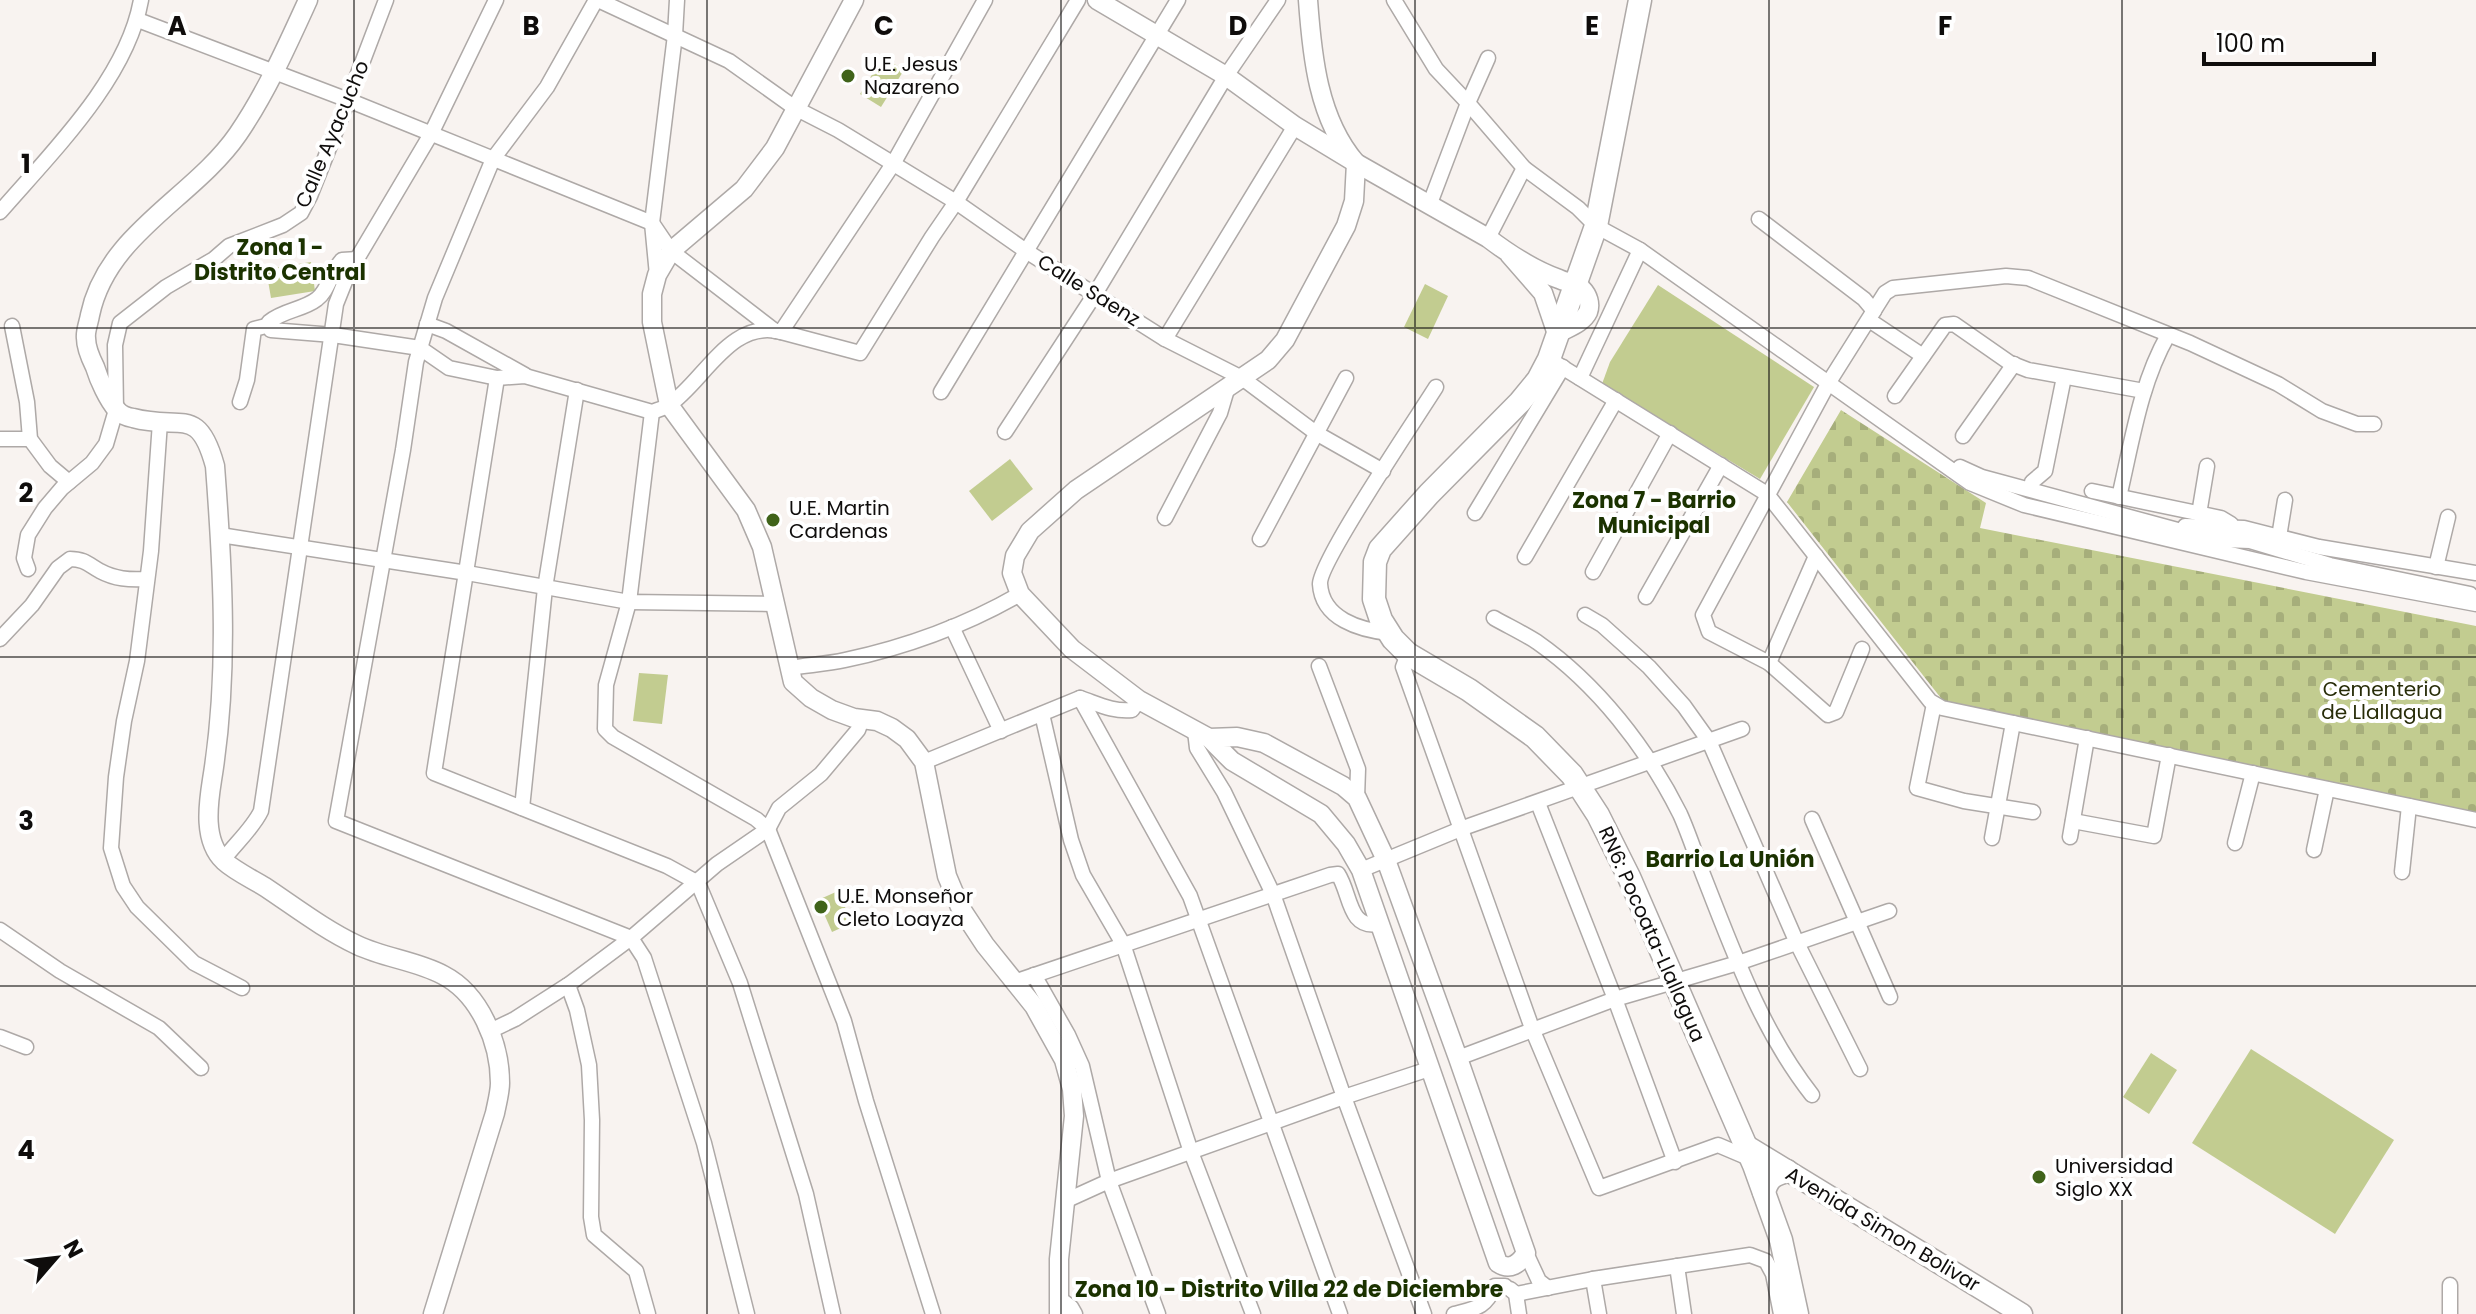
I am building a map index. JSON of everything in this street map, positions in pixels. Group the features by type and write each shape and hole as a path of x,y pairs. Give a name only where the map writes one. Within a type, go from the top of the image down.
{"highway":[{"name":"RN6: Pocoata-Llallagua","path":"1640,0 1596,226 1560,317 1556,363 1380,549 1375,562 1374,599 1389,633 1408,654 1469,690 1535,737 1581,787 1629,877 1748,1152 1781,1240 1797,1314"},
{"path":"1764,1192 1773,1175 1787,1171"}],"main road":[{"name":"Avenida Simon Bolivar","path":"1748,1152 1787,1171 2022,1314"}],"street":[{"path":"0,212 61,142 105,84 138,20 141,0"},
{"path":"308,0 274,73 238,134 220,157 123,248 103,279 85,339 116,410 125,416 186,423 198,428 208,443 215,466 224,619 223,673 219,730 207,809 213,839 223,860 313,920 357,945 443,975 464,991 478,1008 490,1031 500,1083 495,1113 433,1314"},
{"name":"Calle Ayacucho","path":"116,410 115,345 120,323 166,287 214,259 229,246 283,225 301,213 386,0"},
{"path":"223,860 261,811 336,304 358,259 431,134 496,0"},
{"path":"597,0 547,87 493,159 435,298 420,348 336,821 631,938 644,958 704,1143 747,1314"},
{"name":"Calle Saenz","path":"597,0 729,61 795,108 838,130 956,202 1026,251 1165,339 1383,471"},
{"path":"657,275 652,223 677,0"},
{"path":"854,0 775,148 744,189 671,251 657,275 652,294 652,322 660,409 629,602 606,685 605,729 613,737 743,811 768,829 844,1021 933,1314"},
{"path":"778,332 893,164 985,0"},
{"path":"660,409 737,339 758,331 778,332 860,353 1078,0"},
{"path":"1097,0 1226,76 1295,126 1488,238 1509,254 1560,317"},
{"path":"941,392 1178,0"},
{"path":"1005,432 1095,294 1226,76 1278,0"},
{"path":"1308,0 1310,32 1323,102 1341,146 1356,163 1354,201 1346,226 1285,340 1268,360 1076,490 1030,531 1015,556 1012,573 1020,594 1072,649 1139,700 1202,735 1232,761 1321,814 1346,844 1361,870 1498,1263 1519,1314"},
{"path":"1394,0 1436,69 1524,168 1578,208 1596,226 1640,250 1970,483 2024,505 2306,572 2476,604"},
{"path":"138,20 348,100 652,223 671,251 778,332"},
{"path":"1429,206 1488,58"},
{"path":"1165,339 1295,126"},
{"path":"1488,238 1524,168"},
{"path":"1759,219 1864,299 1871,315 1923,356"},
{"path":"1580,378 1640,250"},
{"path":"1509,254 1575,281"},
{"path":"358,259 342,260 332,271 326,288 317,300 279,314 269,322 271,330 333,335 420,348 449,368 497,378 525,376"},
{"path":"1862,649 1836,712 1828,715 1769,663 1709,632 1703,615 1829,382 1885,293 1893,288 2006,276 2028,278 2278,384 2322,411 2357,424 2374,424"},
{"path":"427,324 446,331 525,376 660,409 746,510 762,547 793,682 811,698 832,710 892,728 907,739 924,762 947,876 960,907 1050,1031 1064,1060 1072,1089 1074,1116 1059,1259 1059,1306 1071,1307 1075,1314"},
{"path":"1895,396 1945,325 1954,324 2028,370 2144,391"},
{"path":"240,402 247,380 254,329 270,325"},
{"path":"12,326 27,402 30,439 50,466 69,482"},
{"path":"2119,497 2144,391 2155,357 2168,335"},
{"path":"1475,513 1556,363 1767,494 1934,704 1942,708 2476,820"},
{"path":"1963,436 2014,364"},
{"path":"2032,482 2045,471 2064,377"},
{"path":"497,378 434,773 667,866 698,883 740,983 772,1084 806,1194 833,1314"},
{"path":"1260,539 1346,378"},
{"path":"1165,518 1235,382"},
{"path":"1389,633 1366,631 1334,615 1324,599 1319,581 1332,551 1436,387"},
{"path":"522,808 545,588 577,390"},
{"path":"1525,557 1616,400"},
{"path":"28,569 24,558 28,535 45,508 92,463 106,444 116,410"},
{"path":"160,422 157,496 137,661 116,777 111,848 123,886 137,907 194,963 242,988"},
{"path":"1593,572 1670,433"},
{"path":"0,439 30,439"},
{"path":"1934,456 1982,477 2157,525 2223,540 2250,541 2330,565 2476,595"},
{"path":"1646,597 1721,465"},
{"path":"2199,514 2207,466"},
{"path":"2092,491 2221,518 2238,528"},
{"path":"2279,537 2285,500"},
{"path":"2436,567 2448,517"},
{"path":"2157,525 2238,528 2319,547 2476,573"},
{"path":"220,535 467,573 629,602 775,604"},
{"path":"1769,663 1816,556"},
{"path":"0,639 32,605 58,568 70,559 84,559 101,572 123,580 146,579"},
{"path":"790,668 868,654 952,627 1020,594"},
{"path":"1585,615 1602,625 1649,667 1684,706 1709,741 1797,943 1860,1069"},
{"path":"1494,618 1537,642 1582,681 1612,709 1649,762 1679,814 1738,963 1770,1034 1812,1095"},
{"path":"952,627 1001,731"},
{"path":"1408,654 1403,667 1533,1031 1599,1188 1718,1145 1748,1152"},
{"path":"1319,666 1358,769 1357,798"},
{"path":"924,762 1080,698 1104,708 1126,711 1132,710 1139,700"},
{"path":"1080,698 1190,896 1340,1314"},
{"path":"1934,704 1917,788 1998,808 2033,812"},
{"path":"1042,714 1071,840 1083,875 1123,944 1191,1152 1253,1314"},
{"path":"490,1031 568,985 631,938 717,864 768,829 779,808 821,774 858,730 862,719"},
{"path":"1992,838 2013,723"},
{"path":"1361,870 1463,828 1742,729"},
{"path":"1202,735 1237,737 1264,743 1343,786 1357,798 1386,860 1526,1253 1539,1281 1548,1288"},
{"path":"1202,735 1197,748 1224,792 1273,894 1424,1314"},
{"path":"2070,837 2087,738"},
{"path":"2073,821 2154,836 2169,755"},
{"path":"2235,843 2253,773"},
{"path":"2314,850 2327,789"},
{"path":"1538,803 1675,1162"},
{"path":"2402,872 2409,806"},
{"path":"1812,819 1890,997"},
{"path":"1014,982 1338,874 1354,915 1368,926 1378,924"},
{"path":"1458,1058 1615,999 1738,963 1889,911"},
{"path":"0,930 60,971 159,1028 201,1068"},
{"path":"1034,975 1082,1066 1109,1181 1158,1314"},
{"path":"568,985 589,1065 591,1217 594,1235 636,1271 648,1314"},
{"path":"0,1037 26,1047"},
{"path":"1065,1201 1109,1181 1429,1069"},
{"path":"1498,1263 1505,1267 1514,1266 1526,1253"},
{"path":"1454,1314 1479,1308 1489,1300 1495,1286 1510,1290 1548,1288 1750,1255 1766,1261 1773,1274 1781,1314"},
{"path":"1677,1266 1684,1314"},
{"path":"1593,1279 1599,1314"},
{"path":"2450,1285 2450,1314"}],"green space":[{"path":"883,57 904,70 881,107 860,94"},
{"path":"311,262 315,291 271,298 266,269"},
{"path":"1425,284 1448,296 1428,339 1404,327"},
{"path":"1658,285 1814,387 1760,479 1602,384 1610,362"},
{"name":"Cementerio de Llallagua","path":"1841,410 1986,503 1980,528 2476,626 2476,813 1944,702 1787,502"},
{"path":"1010,459 1033,489 992,521 969,491"},
{"path":"639,673 668,675 662,724 633,721"},
{"path":"838,891 852,923 832,932 818,900"},
{"path":"2251,1049 2394,1140 2335,1234 2192,1143"},
{"path":"2151,1053 2177,1070 2149,1114 2123,1097"}],"place":[{"name":"U.E. Jesus Nazareno","path":"848,76"},
{"name":"U.E. Martin Cardenas","path":"773,520"},
{"name":"U.E. Monseñor Cleto Loayza","path":"821,907"},
{"name":"Universidad Siglo XX","path":"2039,1177"}],"district":[{"name":"Zona 1 - Distrito Central","path":"280,260"},
{"name":"Zona 7 - Barrio Municipal","path":"1654,512"},
{"name":"Barrio La Unión","path":"1730,859"},
{"name":"Zona 10 - Distrito Villa 22 de Diciembre","path":"1289,1289"}]}
